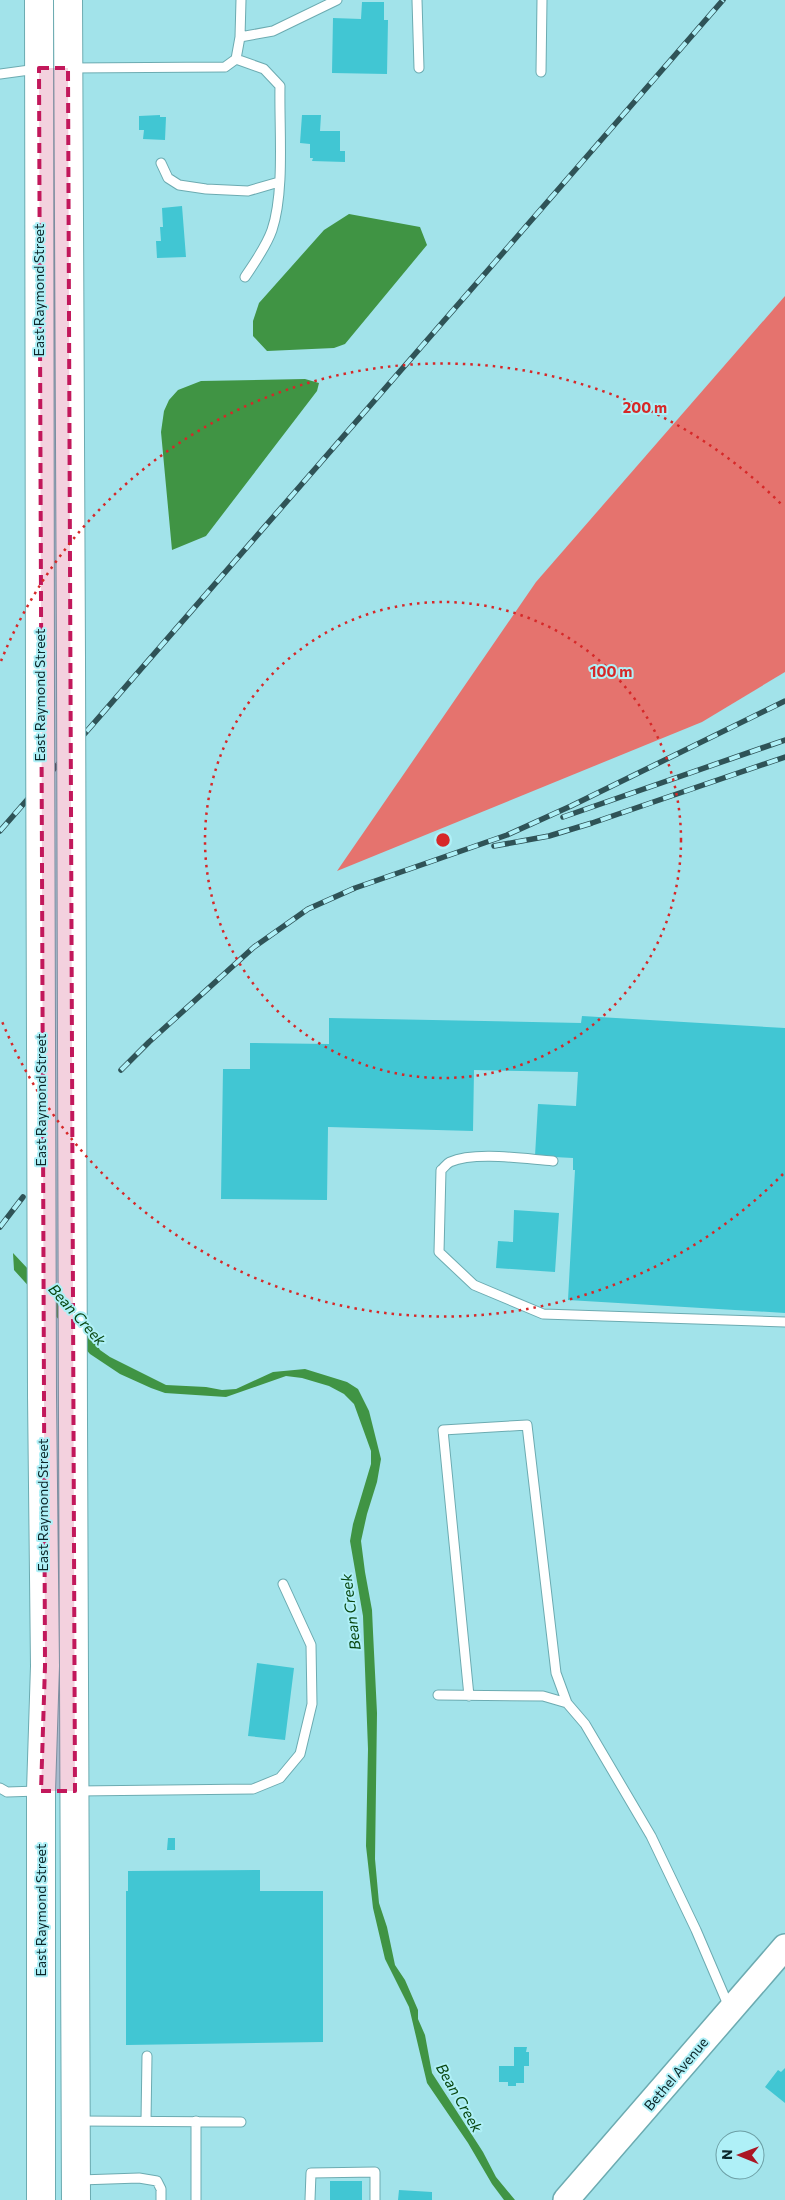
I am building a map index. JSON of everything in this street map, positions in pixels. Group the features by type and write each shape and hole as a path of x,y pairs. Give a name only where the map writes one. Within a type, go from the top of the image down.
{"main road":[{"name":"East Raymond Street","path":"39,0 42,1395 45,1666 41,1791 41,2200"},
{"path":"68,0 71,309 76,2190"},
{"path":"39,68 68,68"},
{"path":"41,1791 75,1790"}],"street":[{"name":"Bethel Avenue","path":"566,2200 785,1947"}],"lane":[{"path":"68,68 226,67 236,59 240,37 241,0"},
{"path":"240,37 273,31 337,0"},
{"path":"417,0 419,68"},
{"path":"541,72 542,0"},
{"path":"236,59 264,69 280,86 278,199 272,229 261,252 245,277"},
{"path":"0,74 39,68"},
{"path":"160,163 168,178 179,185 206,189 248,191 279,182"},
{"path":"553,1161 495,1157 467,1158 448,1163 441,1170 439,1252 474,1285 543,1314 785,1322"},
{"path":"469,1696 443,1430 527,1425 556,1674 567,1703 585,1724 651,1836 688,1913 730,2010"},
{"path":"75,1790 253,1789 280,1778 300,1754 312,1704 311,1645 283,1584"},
{"path":"438,1695 543,1696 567,1703"},
{"path":"0,1788 7,1792 41,1791"},
{"path":"146,2121 147,2056"},
{"path":"76,2121 242,2122"},
{"path":"196,2121 196,2200"},
{"path":"310,2200 311,2173 375,2172 375,2200"},
{"path":"76,2190 139,2178 157,2181 161,2189 161,2200"}],"highlighted area":[{"path":"39,68 68,68 75,1791 41,1791 45,1666"}],"shaded area":[{"path":"349,214 420,227 427,245 345,344 334,348 267,351 253,336 253,321 259,303 324,230"},
{"path":"785,296 785,672 702,722 337,871 536,582"},
{"path":"305,379 319,383 317,391 206,536 172,550 161,432 164,411 169,400 178,390 201,381"},
{"path":"13,1253 92,1337 100,1350 166,1385 206,1387 222,1390 236,1389 273,1372 305,1369 347,1382 358,1389 369,1411 381,1459 377,1482 361,1541 372,1610 377,1713 375,1859 379,1903 387,1927 395,1965 405,1980 418,2010 418,2019 425,2035 432,2073 483,2152 496,2177 515,2200 504,2200 427,2083 409,2007 385,1959 373,1908 366,1846 368,1749 363,1616 350,1541 353,1524 371,1464 371,1451 354,1404 344,1394 329,1386 302,1378 286,1376 226,1397 165,1393 151,1388 120,1374 90,1354 14,1270"}],"building":[{"path":"362,2 384,2 384,20 388,20 387,74 332,73 333,18 361,19"},
{"path":"160,115 160,117 166,117 165,140 143,139 144,130 139,130 139,116"},
{"path":"302,115 321,115 320,131 340,131 340,151 345,151 345,162 312,161 313,158 310,158 310,144 300,143"},
{"path":"182,206 186,257 157,258 156,241 161,241 160,227 163,227 162,208"},
{"path":"582,1016 785,1028 785,1313 568,1300 575,1170 573,1170 573,1158 535,1156 538,1104 576,1106 578,1072 474,1070 473,1131 328,1127 327,1200 221,1199 223,1069 250,1069 250,1043 329,1044 329,1018 581,1023"},
{"path":"514,1210 559,1213 555,1272 496,1268 498,1241 513,1242"},
{"path":"257,1663 294,1668 285,1740 248,1736"},
{"path":"168,1838 175,1838 175,1850 167,1850"},
{"path":"260,1870 260,1891 323,1891 323,2042 126,2045 126,1891 128,1891 128,1871"},
{"path":"514,2047 527,2047 526,2052 529,2052 529,2066 524,2066 524,2083 508,2086 508,2082 499,2082 499,2066 514,2066"},
{"path":"785,2068 785,2103 765,2087 778,2070 781,2072"},
{"path":"330,2181 362,2181 362,2200 330,2200"},
{"path":"399,2190 432,2192 432,2200 398,2200"}],"railway":[{"path":"0,831 723,0"},
{"path":"121,1070 149,1042 254,947 308,909 355,888 507,835 571,806 785,701"},
{"path":"563,817 785,740"},
{"path":"494,846 549,836 592,823 785,757"},
{"path":"0,1227 23,1197"}],"water label":[{"name":"Bean Creek","path":"77,1315"},
{"name":"Bean Creek","path":"351,1612"},
{"name":"Bean Creek","path":"459,2098"}]}
